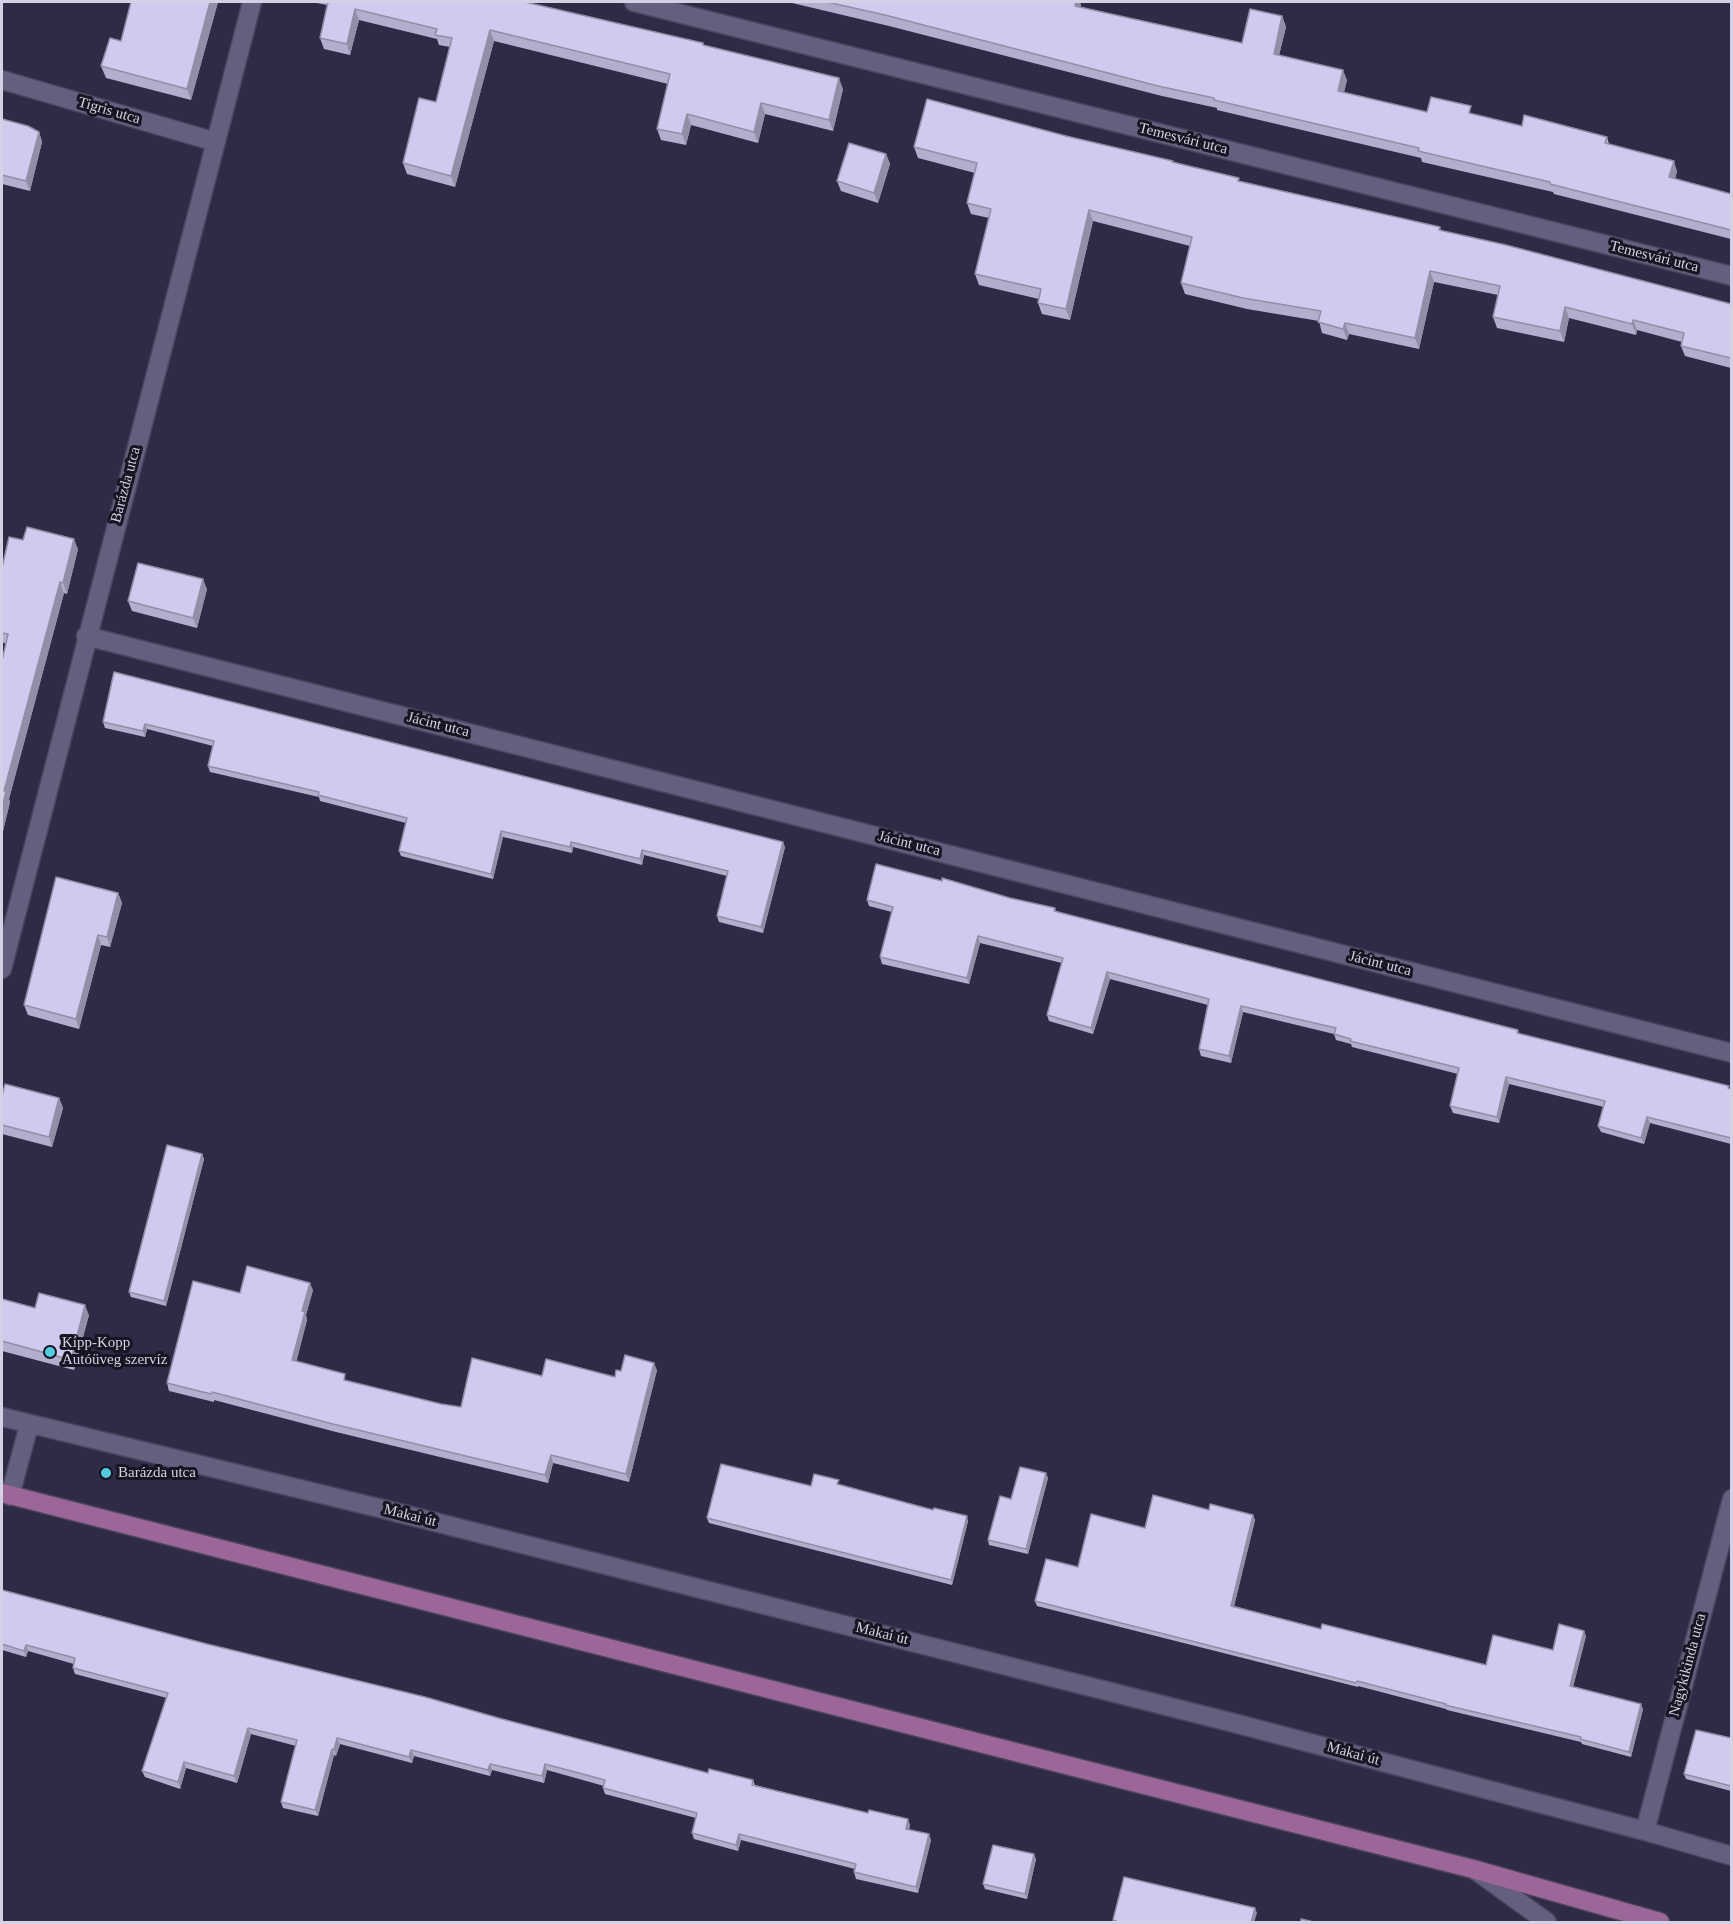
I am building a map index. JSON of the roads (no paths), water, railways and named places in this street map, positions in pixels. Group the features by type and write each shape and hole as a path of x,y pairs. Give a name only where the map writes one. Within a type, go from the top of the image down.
{"main road":[{"path":"6,1494 1473,1869 1660,1923"}],"street":[{"name":"Barázda utca","path":"2,969 86,636 252,2"},
{"name":"Temesvári utca","path":"634,2 1731,276"},
{"name":"Tigris utca","path":"2,80 216,142"},
{"name":"Jácint utca","path":"86,636 1731,1053"},
{"name":"Makai út","path":"2,1417 445,1524 1234,1723 1645,1831 1731,1856"},
{"path":"6,1494 29,1425"},
{"name":"Nagykikinda utca","path":"1645,1831 1731,1499"},
{"path":"1473,1869 1547,1923"}],"place":[{"name":"Kipp-Kopp Autóüveg szervíz","path":"50,1352"},
{"name":"Barázda utca","path":"106,1473"}]}
